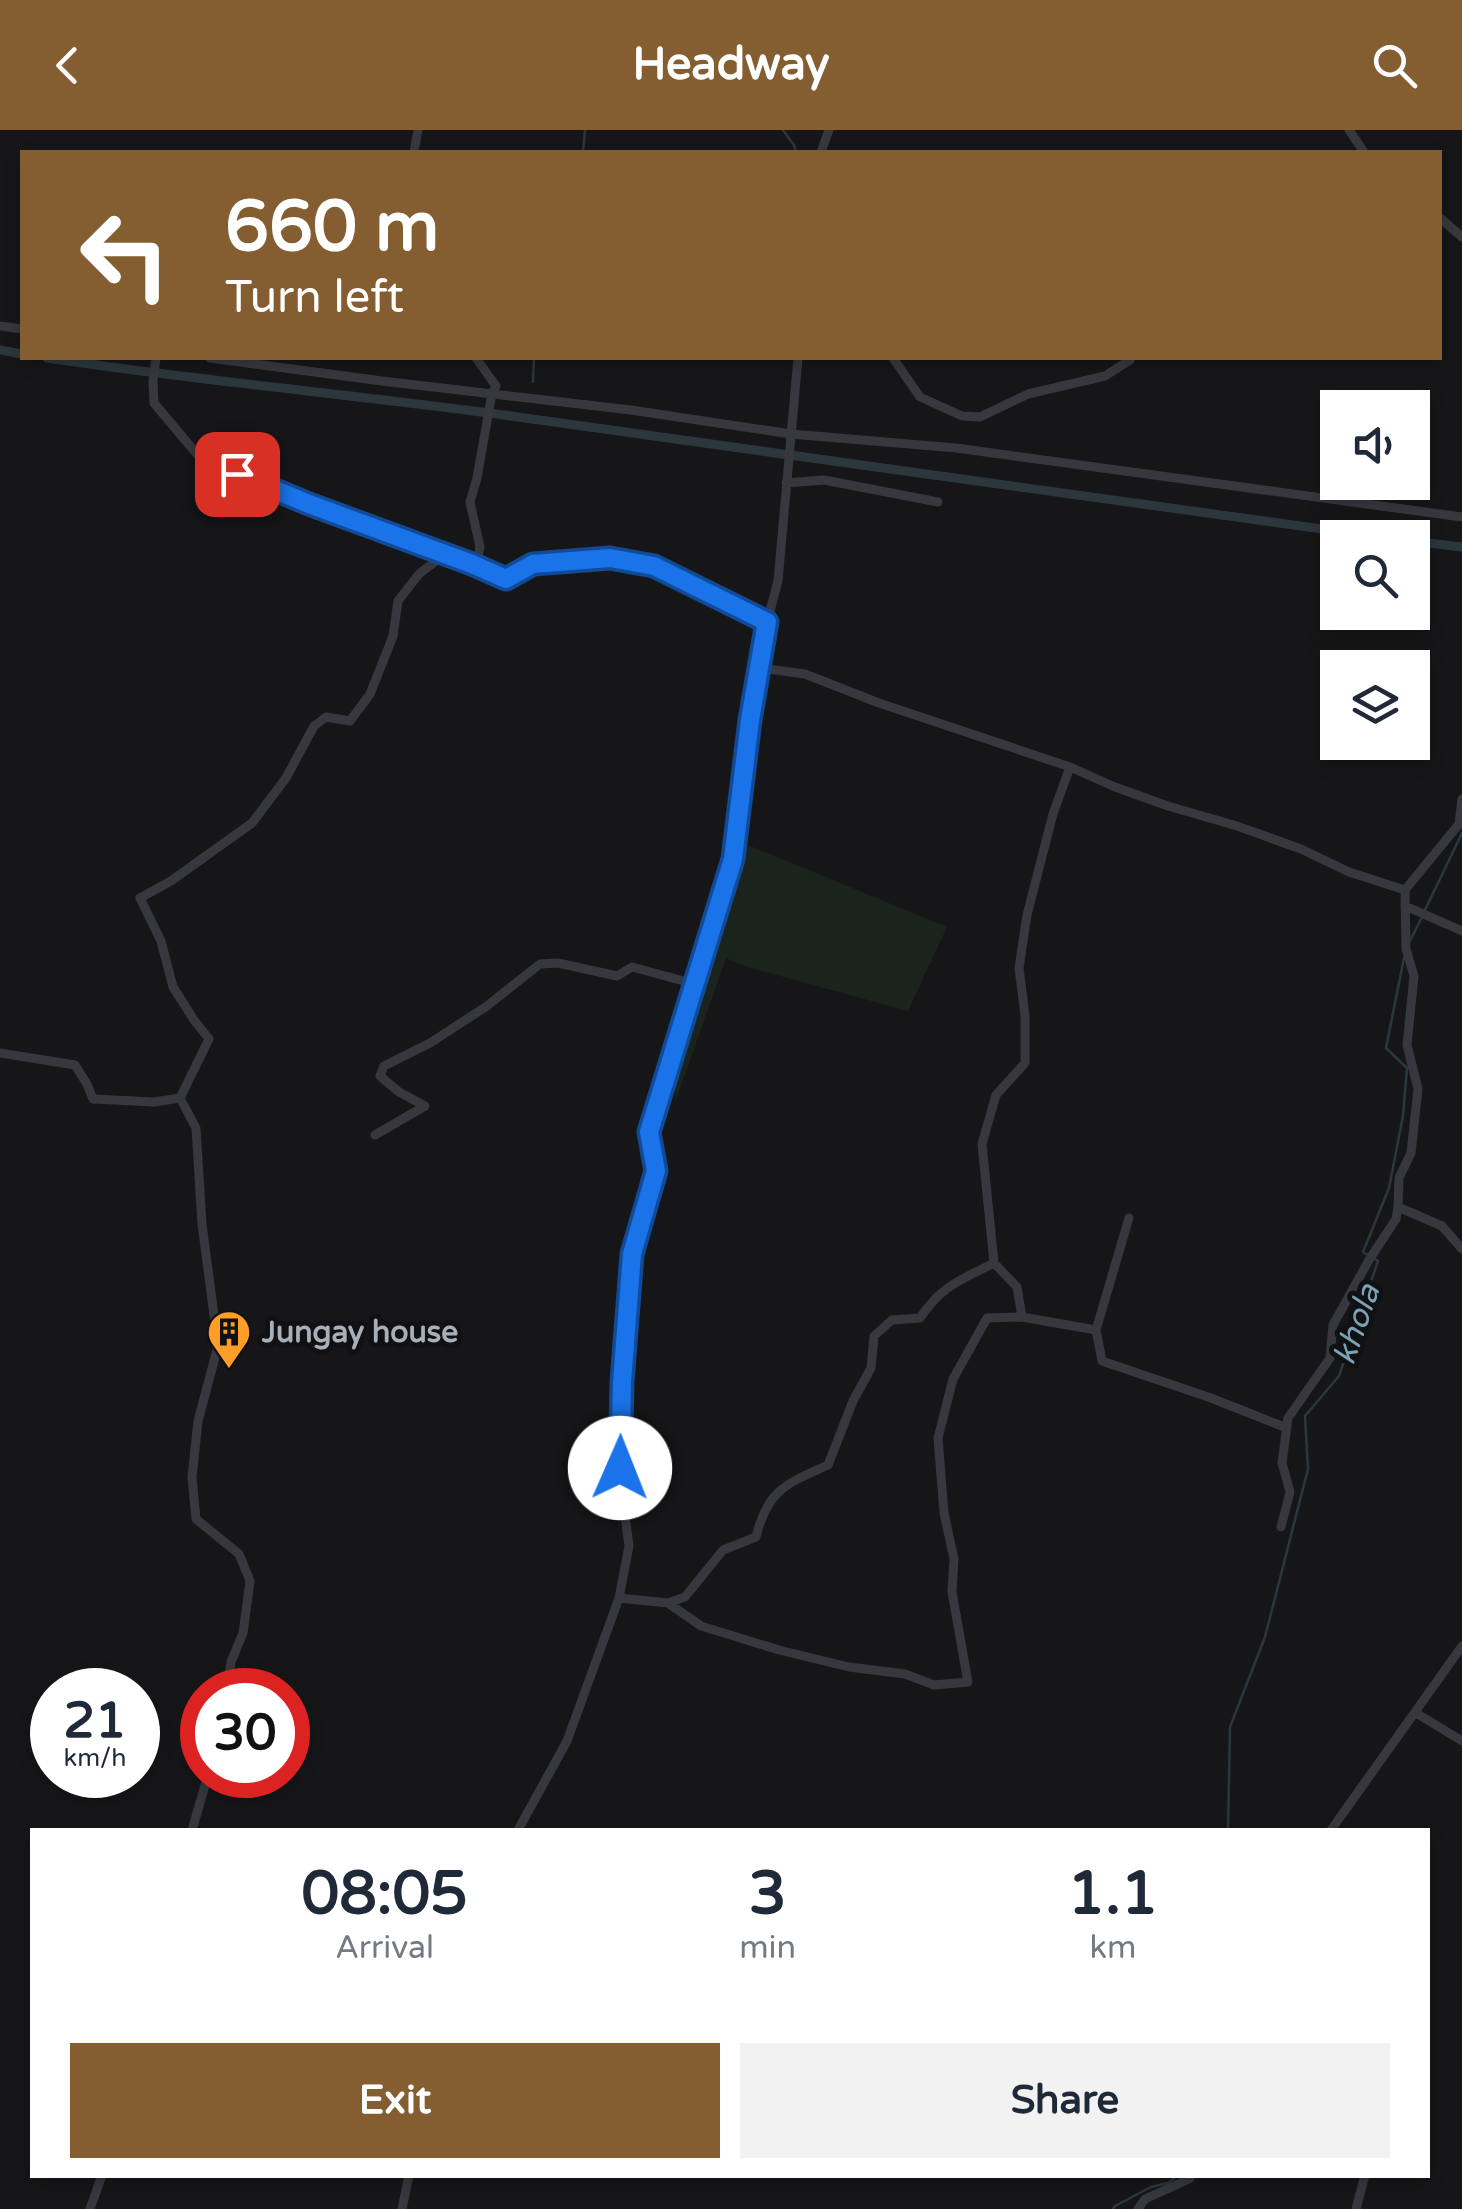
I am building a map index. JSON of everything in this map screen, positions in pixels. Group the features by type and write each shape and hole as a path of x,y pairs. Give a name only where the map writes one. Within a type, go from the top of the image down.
{"street":[{"path":"1442,220 1462,237"},
{"path":"156,360 154,403 201,459 506,579 533,564 610,558 654,566 767,622"},
{"path":"226,360 631,410 791,434 956,448 1462,518"},
{"path":"472,564 480,547 470,502 496,386 477,360"},
{"path":"519,1828 567,1741 619,1598 630,1546 620,1468 622,1382 632,1254 656,1171 649,1132 733,859 750,720 778,581 798,360"},
{"path":"894,360 920,397 962,416 980,417 1028,394 1105,376 1130,360"},
{"path":"786,483 824,480 938,502"},
{"path":"180,1098 209,1039 173,987 161,942 140,898 252,824 286,778 314,726 326,717 350,721 370,694 392,636 398,602 419,574 445,554"},
{"path":"760,668 804,674 878,703 1070,766 1115,787 1301,849 1349,872 1405,890"},
{"path":"1022,1317 1017,1287 994,1262 982,1144 996,1095 1025,1063 1019,968 1027,915 1052,814 1070,766"},
{"path":"1282,1527 1290,1492 1282,1463 1288,1418 1330,1358 1333,1325 1396,1219 1399,1178 1412,1153 1418,1090 1407,1045 1414,976 1406,949 1405,890 1459,824 1462,799"},
{"path":"1405,906 1462,931"},
{"path":"375,1134 425,1106 398,1092 380,1076 384,1066 430,1044 540,964 558,963 616,976 632,967 695,984"},
{"path":"0,1053 75,1066 93,1099 154,1102 180,1098"},
{"path":"180,1098 196,1128 202,1224 218,1346 198,1421 192,1477 196,1519 238,1554 250,1580 244,1633 230,1668"},
{"path":"1398,1207 1442,1226 1462,1249"},
{"path":"1130,1218 1096,1330 1102,1361 1286,1428"},
{"path":"668,1604 685,1597 723,1550 756,1537 767,1504 789,1482 828,1465 872,1368 874,1336 892,1320 920,1318 933,1298 994,1262"},
{"path":"619,1598 668,1604 701,1626 849,1667 904,1674 934,1685 968,1682 952,1592 954,1559 944,1513 938,1438 954,1380 987,1318 1022,1317 1096,1330"},
{"path":"1332,1828 1462,1646"},
{"path":"1416,1713 1462,1742"},
{"path":"193,1828 201,1798"},
{"path":"90,2209 101,2178"},
{"path":"402,2209 408,2178"},
{"path":"1138,2209 1146,2199 1190,2178"},
{"path":"1356,2209 1364,2178"}],"shaded area":[{"path":"743,843 947,927 908,1011 726,958 675,1103 677,1053"}],"waterway":[{"path":"583,150 585,130"},
{"path":"783,130 795,150"},
{"path":"0,350 20,354"},
{"path":"62,360 511,416 1320,529"},
{"path":"533,382 534,360"},
{"path":"1430,543 1462,547"},
{"name":"khola","path":"1425,910 1462,833"},
{"name":"khola","path":"1410,941 1422,917"},
{"name":"khola","path":"1368,1255 1363,1252 1389,1188 1403,1116 1407,1068 1386,1048 1404,958"},
{"name":"khola","path":"1228,1828 1230,1727 1265,1637 1308,1469 1305,1416 1339,1376 1378,1261 1375,1259"},
{"name":"khola","path":"1113,2209 1174,2178"}],"place":[{"name":"Jungay house","path":"229,1370"}],"route":[{"path":"237,474 506,579 533,564 610,558 654,566 767,622 733,859 649,1132 656,1171 632,1254 620,1468"}]}
